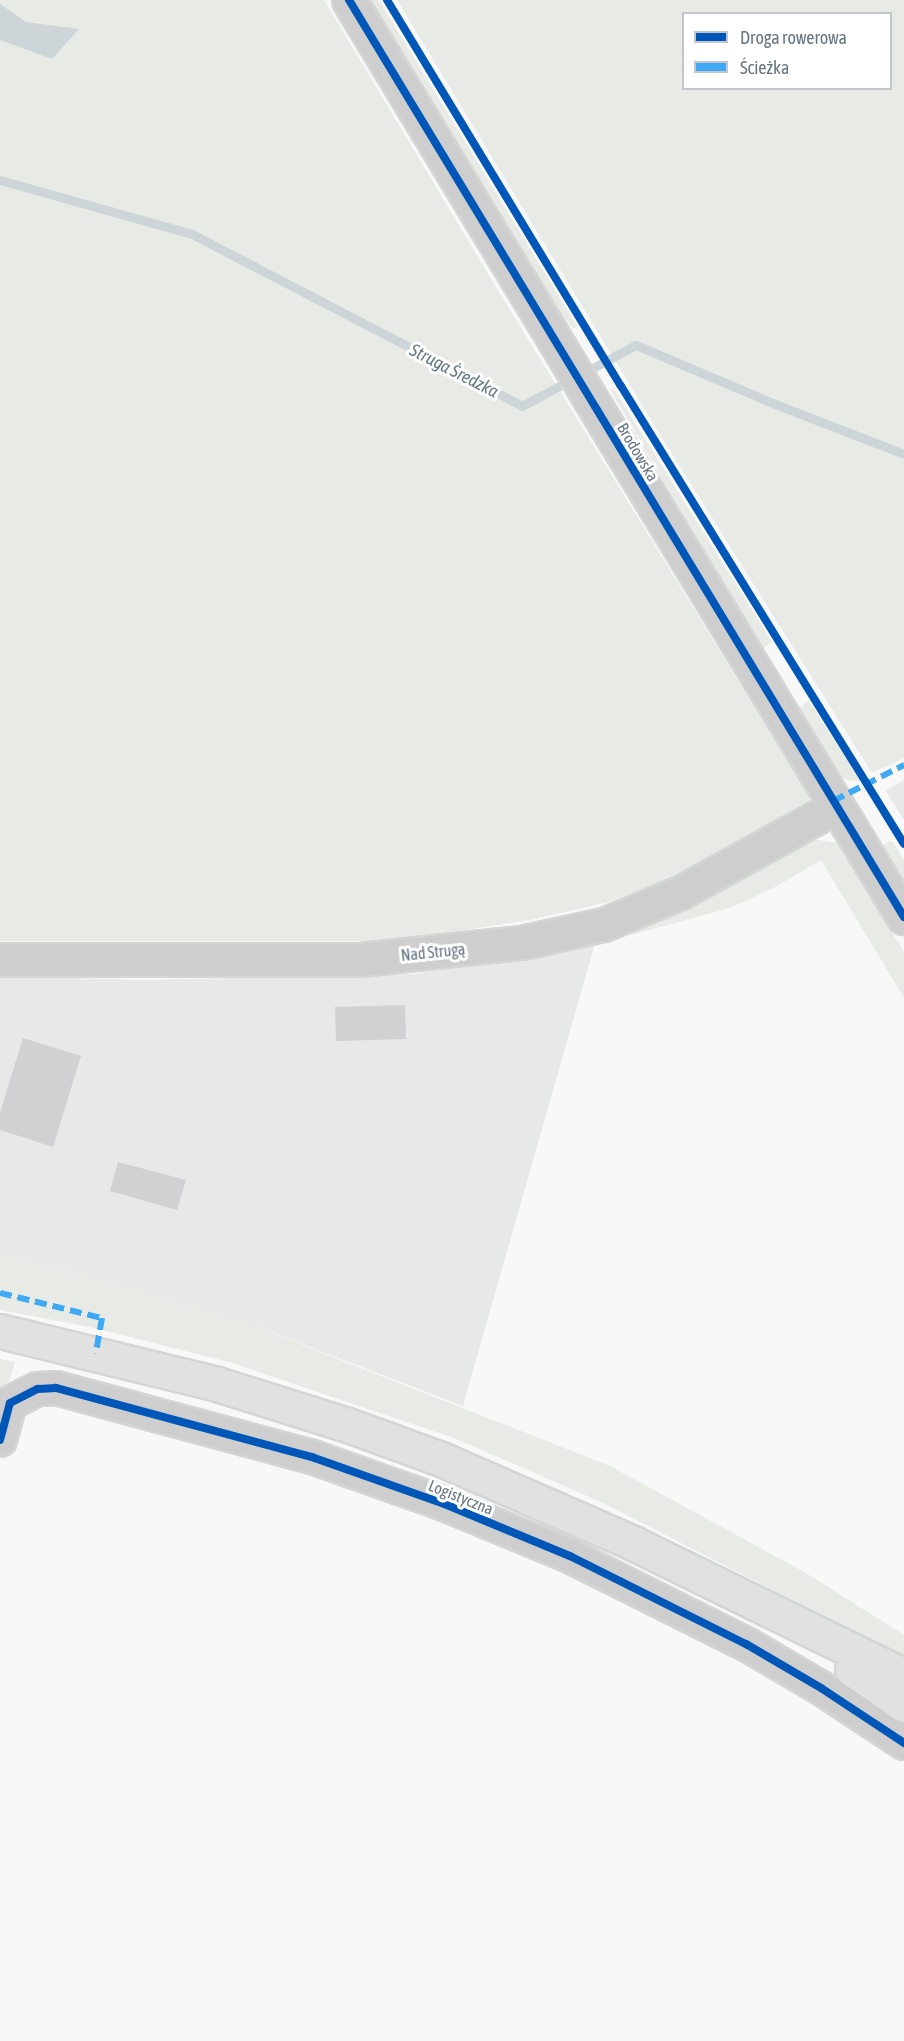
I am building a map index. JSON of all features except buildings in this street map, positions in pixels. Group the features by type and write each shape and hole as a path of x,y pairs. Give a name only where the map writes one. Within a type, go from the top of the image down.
{"highway":[{"path":"0,1331 217,1384 348,1425 526,1495 633,1543 904,1676"},
{"path":"767,1610 904,1705"}],"street":[{"name":"Brodowska","path":"349,0 904,917"},
{"name":"Nad Strugą","path":"0,960 360,960 522,943 604,925 681,893 836,807"},
{"name":"Logistyczna","path":"0,1440 10,1403 38,1389 56,1388 312,1457 442,1503 570,1556 746,1644 820,1688 904,1743"}],"shaded area":[{"path":"0,0 324,0 497,289 811,799 678,876 608,902 530,920 446,933 367,941 0,941"},
{"path":"370,0 379,0 577,326 573,329 556,307"},
{"path":"397,0 904,0 904,758 872,773 662,438"},
{"path":"0,4 26,22 79,29 52,59 0,40"},
{"path":"614,389 772,642 762,649 611,391"},
{"path":"809,701 860,781 847,780 837,774 798,708"},
{"path":"904,780 904,820 886,791"},
{"path":"806,838 837,843 904,952 904,998 821,860 775,887 730,908 627,936 693,906"},
{"path":"889,841 893,842 904,859 904,883 882,846"},
{"path":"595,944 463,1406 244,1322 59,1269 0,1256 0,976 143,980 415,974"},
{"path":"0,1256 59,1269 244,1322 610,1466 806,1573 904,1635 904,1661 798,1603 601,1502 454,1438 229,1362 90,1327 0,1310"},
{"path":"0,1359 15,1362 0,1410"}],"waterway":[{"name":"Struga Średzka","path":"0,180 192,234 522,406 636,345 775,404 904,454"}],"marked path":[{"path":"833,801 904,765"},
{"path":"0,1293 102,1318 96,1353"}],"cycle path":[{"path":"349,0 904,917"},
{"path":"387,0 621,386 904,844"},
{"path":"0,1440 10,1403 38,1389 56,1388 312,1457 442,1503 570,1556 746,1644 821,1688 904,1743"}]}
